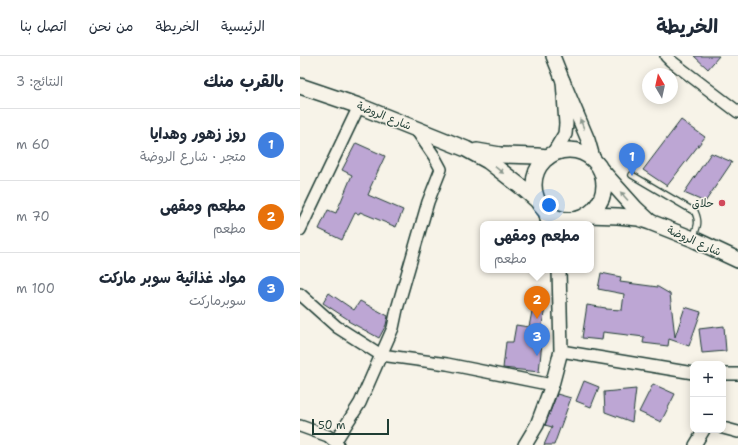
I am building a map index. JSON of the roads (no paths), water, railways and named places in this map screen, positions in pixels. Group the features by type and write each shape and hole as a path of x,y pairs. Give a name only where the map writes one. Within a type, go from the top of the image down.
{"main road":[{"name":"شارع الروضة","path":"300,86 359,106 466,149 488,161 524,189 544,212"},
{"name":"شارع الروضة","path":"466,149 500,155 550,155"},
{"path":"567,150 582,152 597,165 604,182 602,195 597,206 581,219 556,217 544,212 535,193 534,183 536,173 541,164 550,155 567,150"},
{"name":"شارع الروضة","path":"597,165 635,208 650,222"},
{"name":"شارع الروضة","path":"581,219 638,218 693,239 738,260"}],"street":[{"path":"553,56 597,165"},
{"path":"666,56 738,112"},
{"path":"550,155 565,134 566,124 563,81"},
{"path":"300,230 359,106"},
{"path":"300,426 328,436 337,444 360,403 393,328 401,294 428,202 441,169 415,128"},
{"path":"525,445 537,425 552,385 561,351 559,273"},
{"path":"300,294 337,327 381,354 447,364 552,385"},
{"path":"561,351 690,372"},
{"path":"726,374 738,374"},
{"path":"726,429 738,432"},
{"path":"696,445 702,433"}],"lane":[{"path":"632,175 695,212 698,218 693,239"}],"place":[{"name":"روز زهور وهدايا","path":"632,176"},
{"name":"حلاق","path":"722,203"},
{"name":"مطعم ومقهى","path":"537,319"},
{"name":"مواد غذائية سوبر ماركت","path":"537,356"}]}
